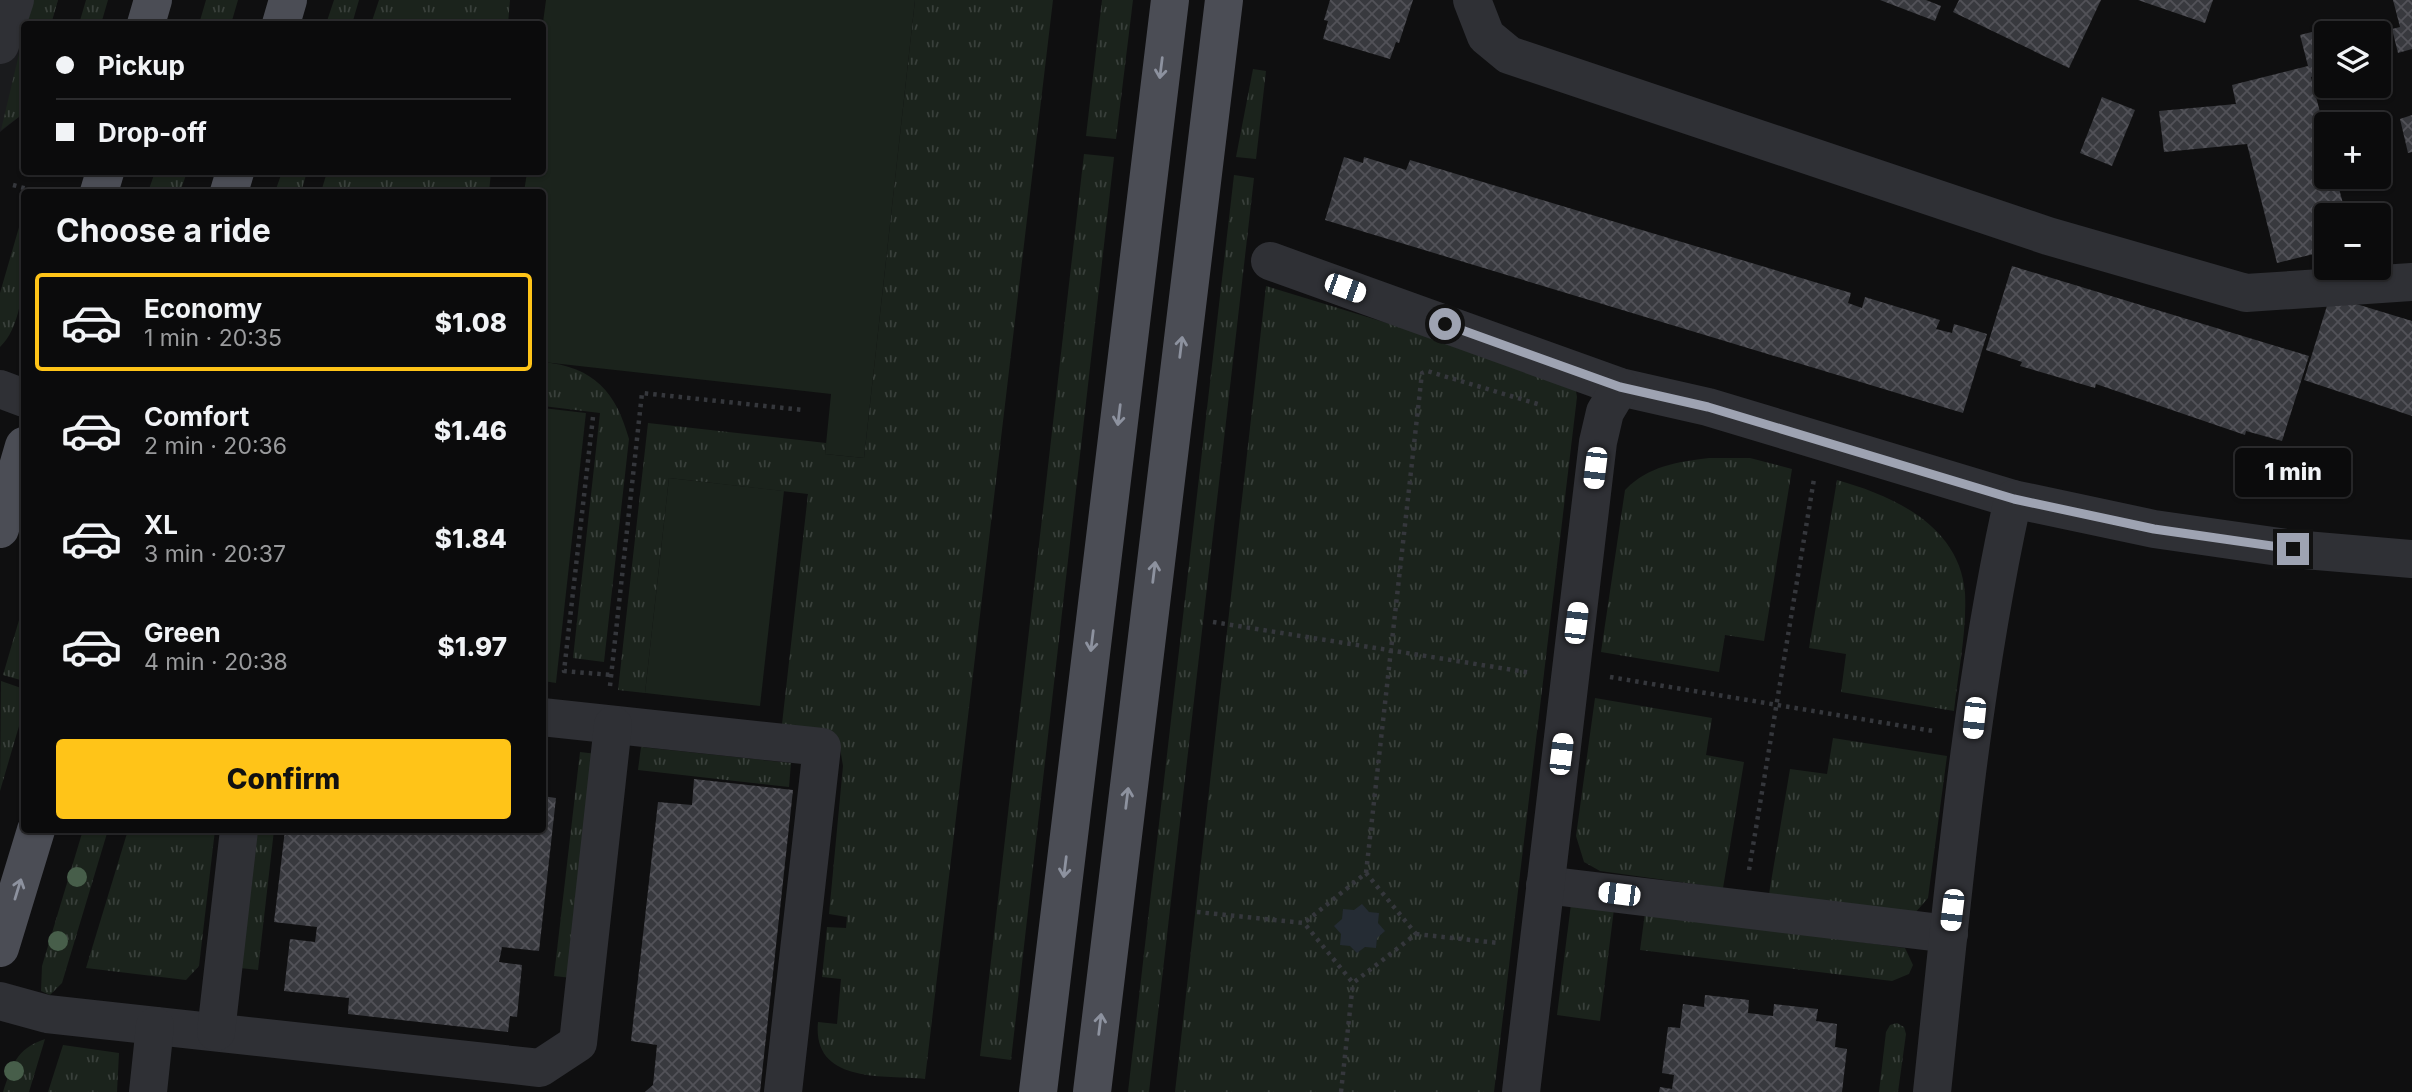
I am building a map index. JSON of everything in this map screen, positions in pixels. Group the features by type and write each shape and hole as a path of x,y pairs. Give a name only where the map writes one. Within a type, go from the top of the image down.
{"main road":[{"path":"147,21 153,0"},
{"path":"282,21 288,0"},
{"path":"1038,1092 1170,0"},
{"path":"1092,1092 1224,0"},
{"path":"0,528 21,456"},
{"path":"0,948 35,833"}],"street":[{"path":"0,45 15,0"},
{"path":"1472,0 1486,36 1509,55 2048,236 2246,293 2412,282"},
{"path":"1270,261 1620,387 1708,407 2014,499 2154,529 2293,549 2412,559"},
{"path":"1521,1092 1598,442 1605,412 1620,387"},
{"path":"0,389 21,397"},
{"path":"1932,1092 1979,681 1991,599 2014,499"},
{"path":"546,717 821,747 783,1092"},
{"path":"498,1092 578,1043 613,725"},
{"path":"216,1032 239,833"},
{"path":"1545,886 1949,934"},
{"path":"0,1001 47,1014 540,1068"},
{"path":"148,1092 155,1026"}],"path":[{"path":"13,185 27,189"},
{"path":"1197,912 1304,923 1366,873 1422,373 1427,371 1550,408"},
{"path":"613,725 608,698 642,393 803,410"},
{"path":"593,417 564,671 611,675"},
{"path":"1748,878 1815,474"},
{"path":"1213,622 1543,675"},
{"path":"1598,675 1937,732"},
{"path":"1366,873 1416,934"},
{"path":"1304,923 1353,983"},
{"path":"1340,1092 1353,983 1416,934 1511,944"}],"shaded area":[{"path":"0,0 58,0 52,21 21,21 21,115 0,132"},
{"path":"1362,904 1369,912 1379,913 1378,923 1385,931 1377,938 1376,948 1365,947 1357,953 1350,946 1340,945 1341,934 1334,926 1342,919 1343,909 1354,910"}],"green space":[{"path":"33,0 58,0 52,21 28,21"},
{"path":"86,0 108,0 102,21 80,21"},
{"path":"206,0 238,0 232,21 200,21"},
{"path":"334,0 359,0 353,21 327,21"},
{"path":"379,0 510,0 508,21 372,21"},
{"path":"546,0 915,0 864,458 825,454 831,394 546,362 546,189 524,189 527,175 546,175 546,21 543,21"},
{"path":"915,0 1053,0 925,1079 871,1076 854,1072 838,1066 826,1056 819,1042 818,1022 837,1024 841,979 822,977 827,927 846,928 847,917 829,914 843,766 840,748 782,724 808,494 669,478 645,693 618,690 648,423 826,443 825,454 864,458"},
{"path":"1102,0 1133,0 1116,139 1086,136"},
{"path":"21,46 21,115 1,130"},
{"path":"1253,69 1266,71 1256,159 1236,157"},
{"path":"1084,154 1114,157 1011,1060 980,1056"},
{"path":"154,175 186,175 181,189 149,189"},
{"path":"281,175 306,175 302,189 276,189"},
{"path":"326,175 491,175 489,189 322,189"},
{"path":"1234,175 1254,178 1149,1092 1128,1092"},
{"path":"21,220 21,301 9,335 0,347 0,293"},
{"path":"1266,286 1557,375 1576,391 1494,1092 1175,1092"},
{"path":"546,362 576,370 600,385 617,408 629,439 604,662 573,658 600,413 546,406"},
{"path":"546,408 586,413 556,683 546,681"},
{"path":"1709,458 1750,458 1792,469 1764,641 1725,635 1719,672 1601,652 1625,490 1653,470"},
{"path":"669,478 784,491 760,706 645,693"},
{"path":"1837,480 1901,505 1920,517 1951,549 1960,570 1965,593 1954,711 1841,692 1846,654 1809,648"},
{"path":"21,613 21,680 3,675"},
{"path":"1,681 21,688 21,719 0,791"},
{"path":"1595,698 1712,718 1706,755 1744,762 1723,888 1600,871 1584,862 1576,836"},
{"path":"1833,738 1947,756 1928,898 1915,913 1769,894 1790,769 1827,774"},
{"path":"641,747 791,763 789,787 638,770"},
{"path":"580,752 597,754 572,978 554,976"},
{"path":"82,833 107,833 62,983 50,995 41,991 42,966"},
{"path":"127,833 215,833 199,966 186,980 86,968"},
{"path":"256,833 274,833 258,970 240,968"},
{"path":"1571,904 1614,909 1600,1021 1557,1015"},
{"path":"1645,913 1905,948 1913,965 1909,974 1892,981 1640,950"},
{"path":"1897,1023 1904,1027 1906,1034 1898,1092 1879,1092 1886,1032 1890,1025"},
{"path":"45,1039 29,1092 3,1092 16,1059 27,1048"},
{"path":"63,1045 119,1053 117,1092 48,1092"}],"building":[{"path":"1330,0 1413,0 1399,43 1396,42 1390,59 1323,39 1328,21 1324,20"},
{"path":"1880,0 1926,0 1941,6 1935,21"},
{"path":"1959,0 2101,0 2069,68 1953,12"},
{"path":"2138,0 2213,0 2205,23"},
{"path":"2393,0 2412,0 2412,49 2398,53 2392,29 2400,27"},
{"path":"2314,31 2314,76 2311,77 2314,98 2316,98 2320,112 2314,112 2314,189 2339,189 2343,203 2314,203 2314,254 2277,263 2247,144 2164,152 2159,111 2236,104 2232,85 2308,66 2300,35"},
{"path":"2102,97 2135,110 2112,166 2080,153"},
{"path":"2412,115 2412,152 2408,153 2400,119"},
{"path":"1344,157 1363,163 1364,157 1406,170 1410,160 1851,293 1848,303 1862,308 1865,297 1940,320 1936,329 1952,333 1954,324 1987,334 1963,413 1325,220"},
{"path":"2012,266 2309,356 2282,441 2246,431 2245,435 2096,384 2095,388 2020,366 2022,362 1986,350"},
{"path":"2330,296 2412,321 2412,416 2304,380"},
{"path":"694,779 793,790 760,1092 645,1092 653,1085 657,1045 631,1041 658,802 692,805"},
{"path":"546,797 556,798 539,951 502,947 499,962 522,965 517,1017 510,1016 508,1032 348,1014 349,998 284,991 290,939 315,942 317,927 274,922 285,833 546,833"},
{"path":"1705,995 1749,1000 1748,1013 1773,1016 1774,1004 1818,1009 1816,1021 1837,1024 1835,1047 1847,1049 1842,1092 1659,1092 1660,1087 1672,1089 1674,1075 1662,1073 1668,1027 1680,1028 1683,1004 1704,1007"}],"route":[{"path":"1445,324 1620,387 1708,407 2014,499 2154,529 2293,549"}]}
